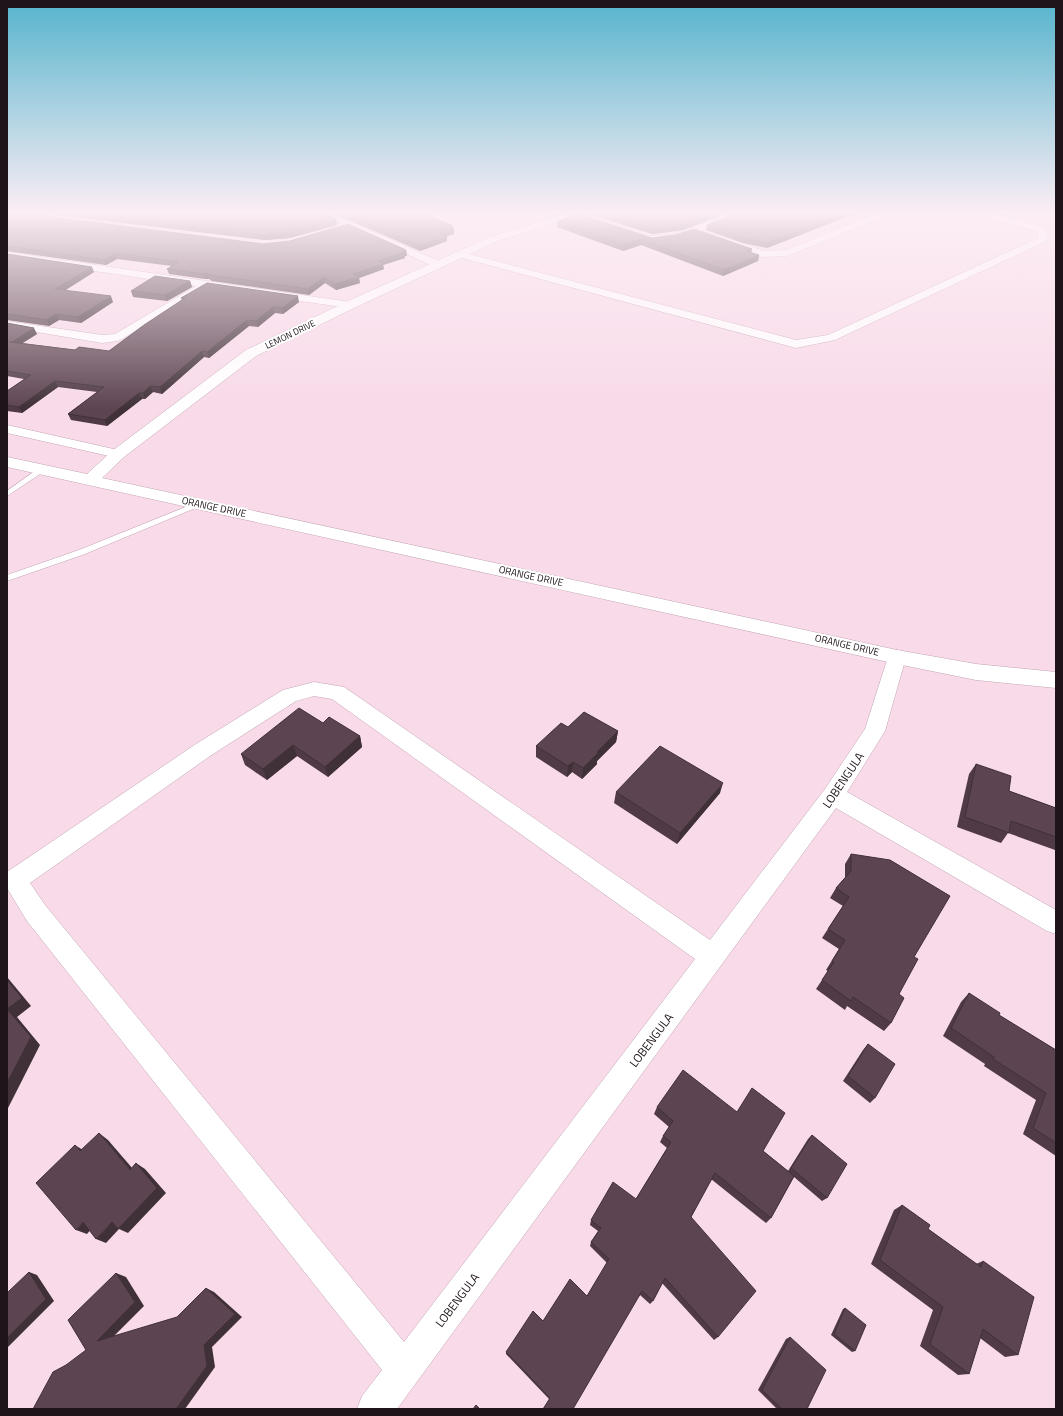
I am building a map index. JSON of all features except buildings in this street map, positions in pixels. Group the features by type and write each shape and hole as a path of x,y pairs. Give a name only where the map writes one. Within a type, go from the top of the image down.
{"street":[{"path":"166,277 350,305"},
{"name":"LEMON DRIVE","path":"90,480 118,454 251,353 409,277"},
{"path":"545,277 796,344 831,338 961,277"},
{"path":"7,324 102,339 118,337 208,283"},
{"path":"7,430 118,454"},
{"name":"ORANGE DRIVE","path":"7,462 897,657 976,672 1056,680"},
{"name":"LOBENGULA","path":"375,1409 833,795 875,731 897,657"},
{"path":"404,1370 36,913 15,880 203,750 290,695 314,689 337,692 713,957"},
{"path":"833,795 1056,923"}],"lane":[{"path":"7,494 42,470"},
{"path":"7,578 82,552 201,504"}]}
